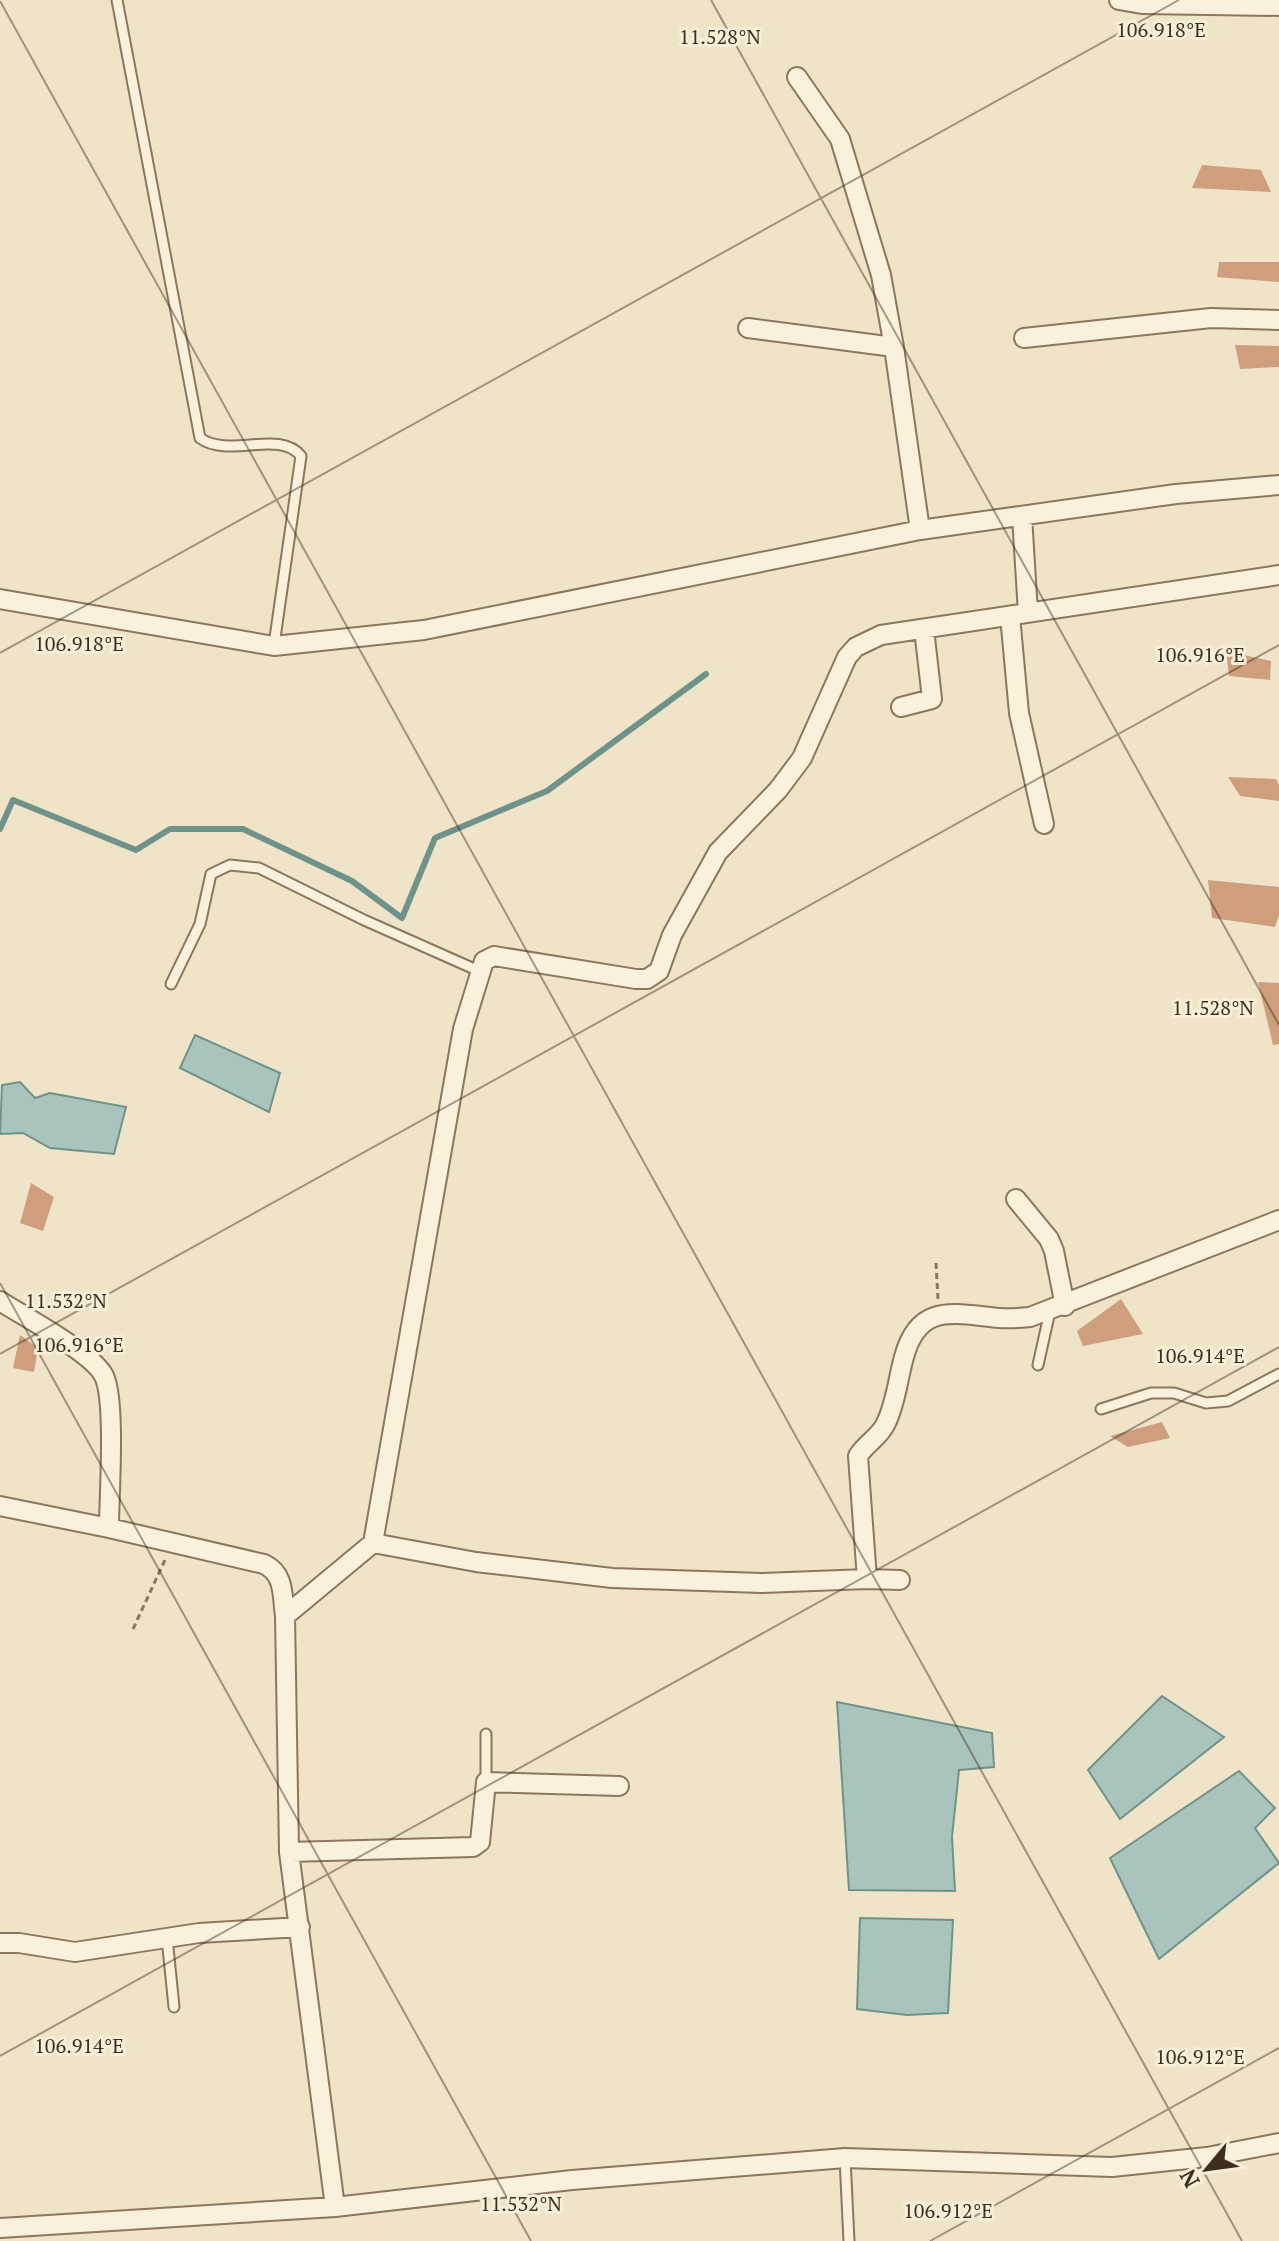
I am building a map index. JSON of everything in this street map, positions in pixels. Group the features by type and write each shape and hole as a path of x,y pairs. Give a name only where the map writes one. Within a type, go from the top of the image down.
{"street":[{"path":"1119,0 1142,4 1279,6"},
{"path":"797,77 840,139 881,275 920,530"},
{"path":"1024,338 1211,318 1279,320"},
{"path":"748,328 894,347"},
{"path":"0,599 274,646 424,630 920,530 1176,494 1279,485"},
{"path":"1022,516 1019,713 1044,824"},
{"path":"285,1616 373,1543 463,1029 484,961 494,956 636,979 647,979 659,971 672,935 718,852 761,808 802,758 847,657 856,647 881,635 1279,575"},
{"path":"901,707 932,699 924,629"},
{"path":"1016,1199 1049,1239 1054,1251 1057,1308"},
{"path":"867,1579 858,1456 864,1445 877,1436 886,1423 913,1332 923,1321 939,1315 964,1313 1001,1318 1030,1317 1279,1220"},
{"path":"0,1301 81,1352 104,1375 110,1407 109,1528"},
{"path":"0,1506 264,1564 274,1569 280,1578 285,1616 289,1852 335,2207"},
{"path":"373,1543 476,1562 612,1578 762,1583 900,1580"},
{"path":"289,1852 473,1847 480,1842 482,1833 486,1782 619,1786"},
{"path":"0,1943 75,1952 199,1933 300,1927"},
{"path":"0,2228 335,2207 572,2180 845,2158 1112,2167 1207,2157 1279,2143"}],"lane":[{"path":"117,0 200,438 210,445 226,448 283,445 295,448 301,456 274,646"},
{"path":"171,984 200,924 211,874 230,865 259,868 364,920 479,971"},
{"path":"1038,1365 1057,1308"},
{"path":"1101,1409 1151,1393 1174,1393 1206,1403 1228,1401 1279,1374"},
{"path":"486,1734 486,1782"},
{"path":"167,1938 174,2007"},
{"path":"845,2158 849,2241"}],"path":[{"path":"936,1263 939,1315"},
{"path":"133,1629 174,1543"}],"water":[{"path":"195,1035 280,1073 269,1112 180,1068"},
{"path":"20,1082 35,1098 50,1093 126,1107 114,1154 50,1148 23,1133 0,1134 2,1085"},
{"path":"1162,1696 1224,1737 1120,1819 1088,1770"},
{"path":"837,1702 992,1733 994,1767 959,1770 952,1837 955,1891 849,1890"},
{"path":"1239,1771 1275,1808 1255,1828 1279,1863 1159,1959 1110,1858"},
{"path":"860,1918 953,1920 948,2013 907,2015 857,2009"}],"building":[{"path":"1202,165 1261,170 1271,192 1192,188"},
{"path":"1219,262 1279,262 1279,282 1217,277"},
{"path":"1235,345 1279,346 1279,367 1240,369"},
{"path":"1226,651 1271,661 1270,680 1229,676"},
{"path":"1228,777 1276,779 1279,801 1240,796"},
{"path":"1208,880 1279,887 1279,915 1275,927 1212,918"},
{"path":"1258,982 1279,983 1279,1044 1273,1045"},
{"path":"31,1183 54,1197 43,1231 20,1223"},
{"path":"1121,1299 1143,1334 1083,1346 1077,1331"},
{"path":"20,1335 38,1348 34,1372 13,1368"},
{"path":"1162,1422 1170,1438 1128,1447 1110,1436"}],"waterway":[{"path":"0,829 13,800 136,850 170,829 243,829 352,881 402,918 435,838 547,791 706,674"}]}
